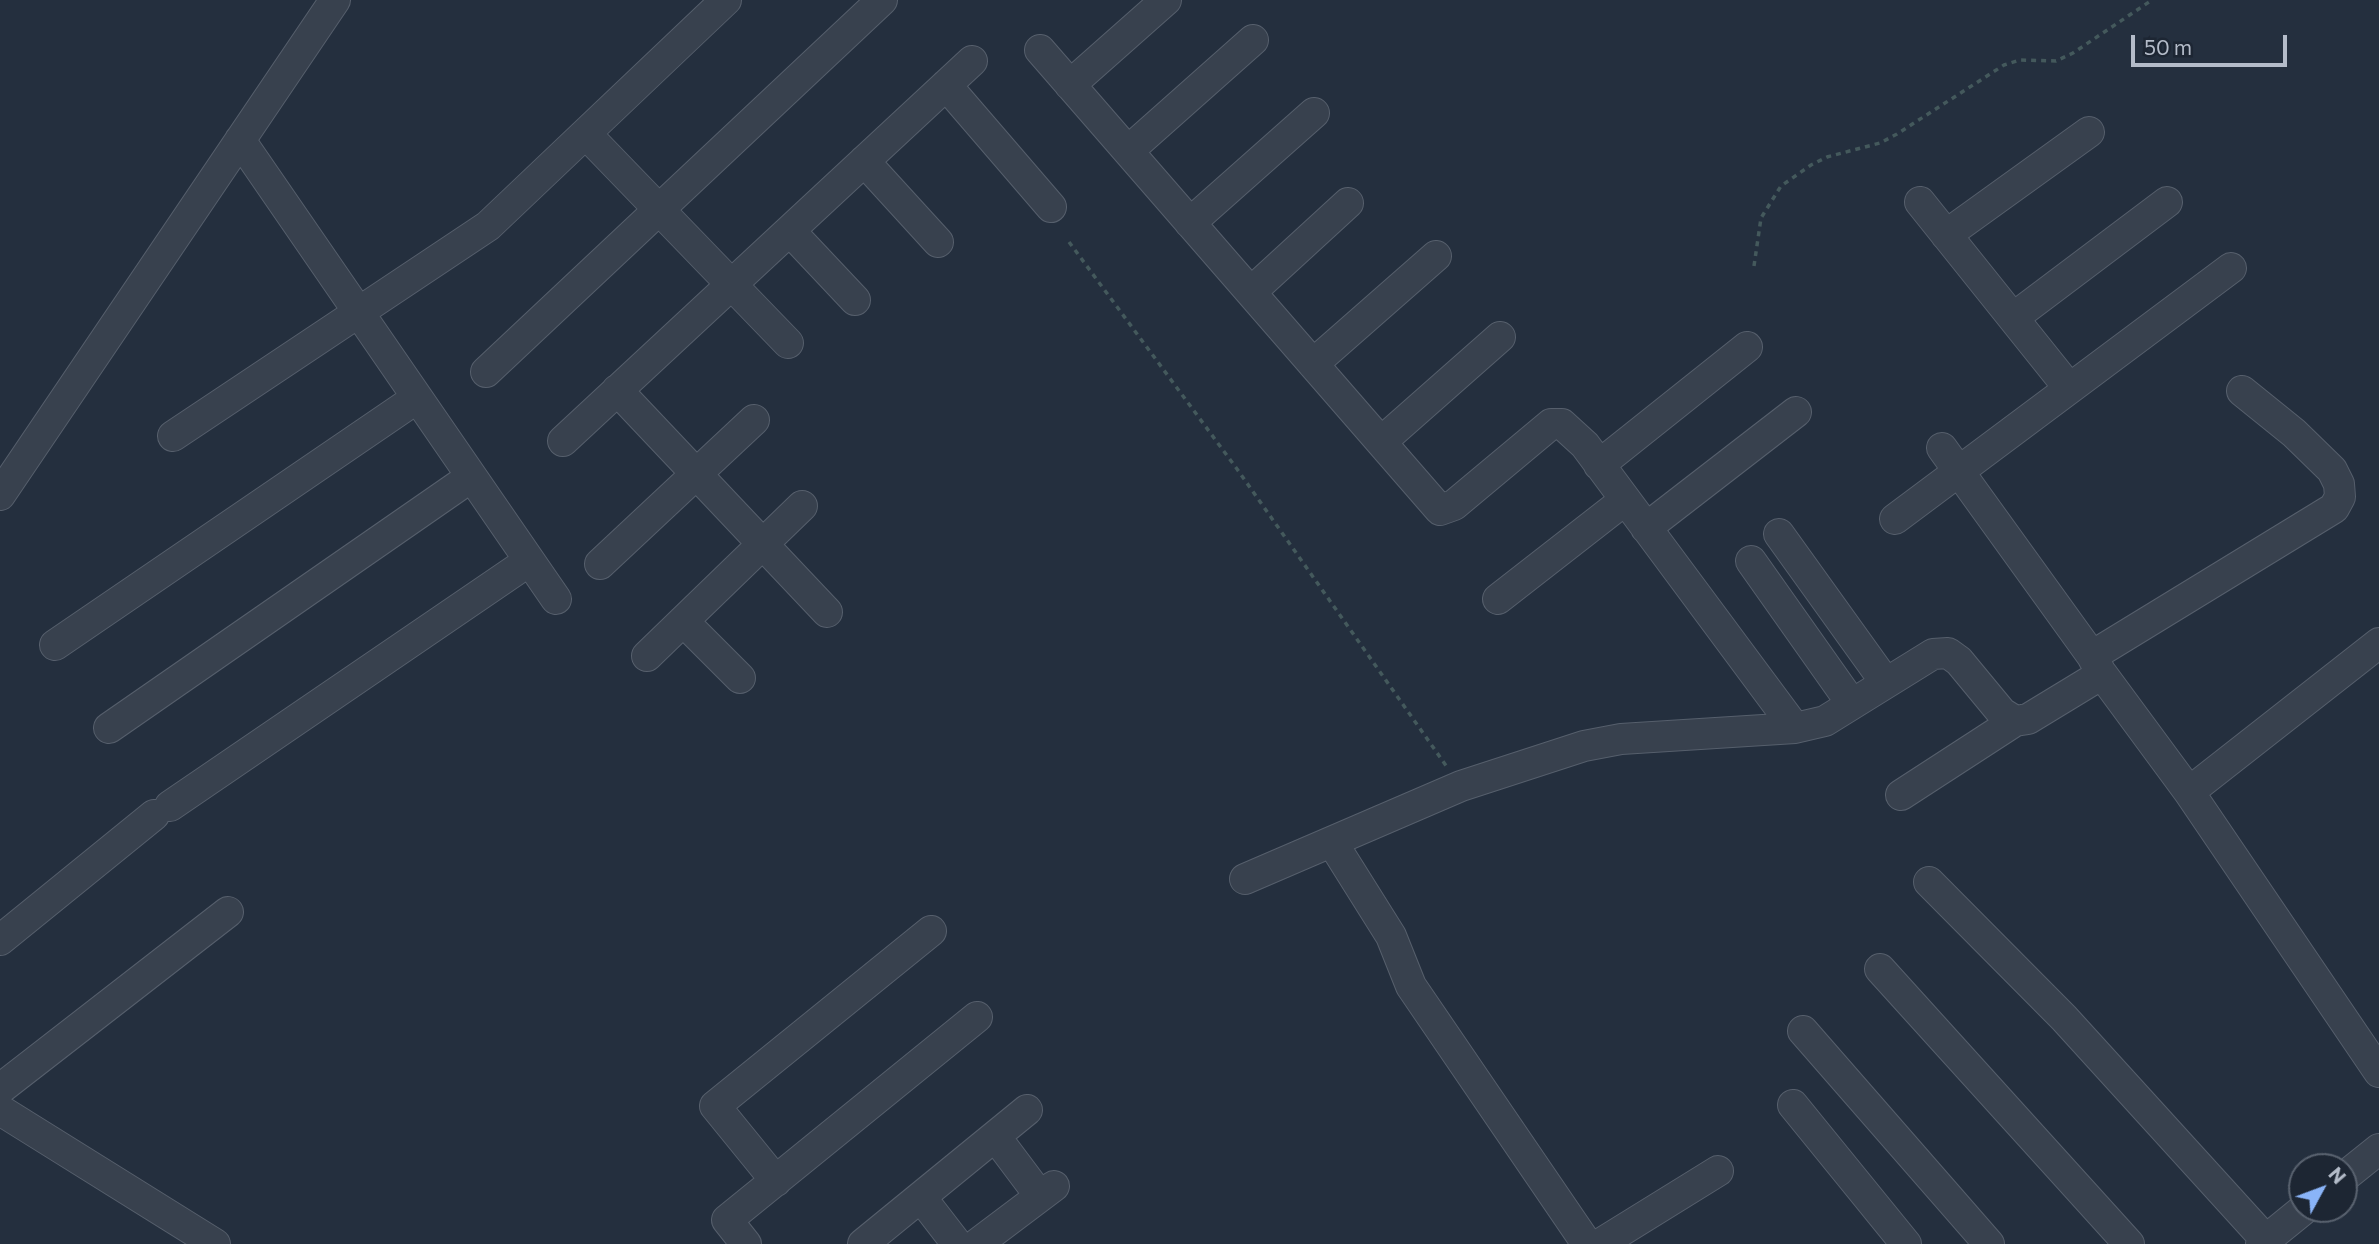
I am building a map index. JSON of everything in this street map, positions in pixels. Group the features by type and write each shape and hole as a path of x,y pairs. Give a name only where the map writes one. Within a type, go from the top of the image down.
{"street":[{"path":"0,495 335,0"},
{"path":"173,436 488,226 587,135 726,0"},
{"path":"486,372 881,0"},
{"path":"1070,85 1166,0"},
{"path":"1128,151 1254,40"},
{"path":"1040,50 1440,510 1454,505 1551,424 1562,424 1585,445 1795,728"},
{"path":"563,440 972,61"},
{"path":"946,85 1051,207"},
{"path":"1190,223 1314,113"},
{"path":"1946,235 2089,132"},
{"path":"587,135 788,343"},
{"path":"240,141 556,599"},
{"path":"864,161 938,242"},
{"path":"1920,202 2069,388"},
{"path":"2012,318 2167,202"},
{"path":"1251,292 1349,203"},
{"path":"790,231 855,300"},
{"path":"1313,364 1436,256"},
{"path":"1895,519 1950,459 2069,388 2231,268"},
{"path":"1381,442 1500,337"},
{"path":"1599,465 1747,347"},
{"path":"617,390 827,612"},
{"path":"1901,795 2015,721 2028,719 2097,665 2334,508 2340,497 2339,484 2332,470 2294,433 2242,391"},
{"path":"55,645 417,398"},
{"path":"1646,528 1796,412"},
{"path":"600,564 754,421"},
{"path":"1950,459 2189,792 2379,1072"},
{"path":"109,728 471,477"},
{"path":"1498,599 1625,499"},
{"path":"647,656 802,506"},
{"path":"1779,534 1886,683"},
{"path":"0,940 162,810 529,561"},
{"path":"1751,561 1852,704"},
{"path":"683,621 740,678"},
{"path":"2189,792 2379,643"},
{"path":"1245,879 1461,786 1604,740 1795,728 1825,721 1933,654 1948,653 1959,661 2002,713 2015,721"},
{"path":"1332,842 1391,936 1411,986 1587,1244"},
{"path":"1929,883 2064,1018 2263,1242 2288,1222"},
{"path":"0,1088 228,912"},
{"path":"776,1181 715,1106 931,931"},
{"path":"1880,969 2129,1244"},
{"path":"746,1244 727,1220 977,1017"},
{"path":"1803,1031 1989,1244"},
{"path":"1793,1105 1906,1244"},
{"path":"0,1110 213,1244"},
{"path":"863,1244 1027,1110"},
{"path":"977,1244 1047,1191 1004,1148"},
{"path":"2358,1166 2379,1149"},
{"path":"1600,1244 1718,1171"},
{"path":"930,1209 957,1244"}],"path":[{"path":"1754,266 1761,218 1781,186 1811,165 1827,157 1880,143 2004,65 2020,60 2056,61 2073,53 2152,0"},
{"path":"1069,242 1237,469 1461,786"}]}
